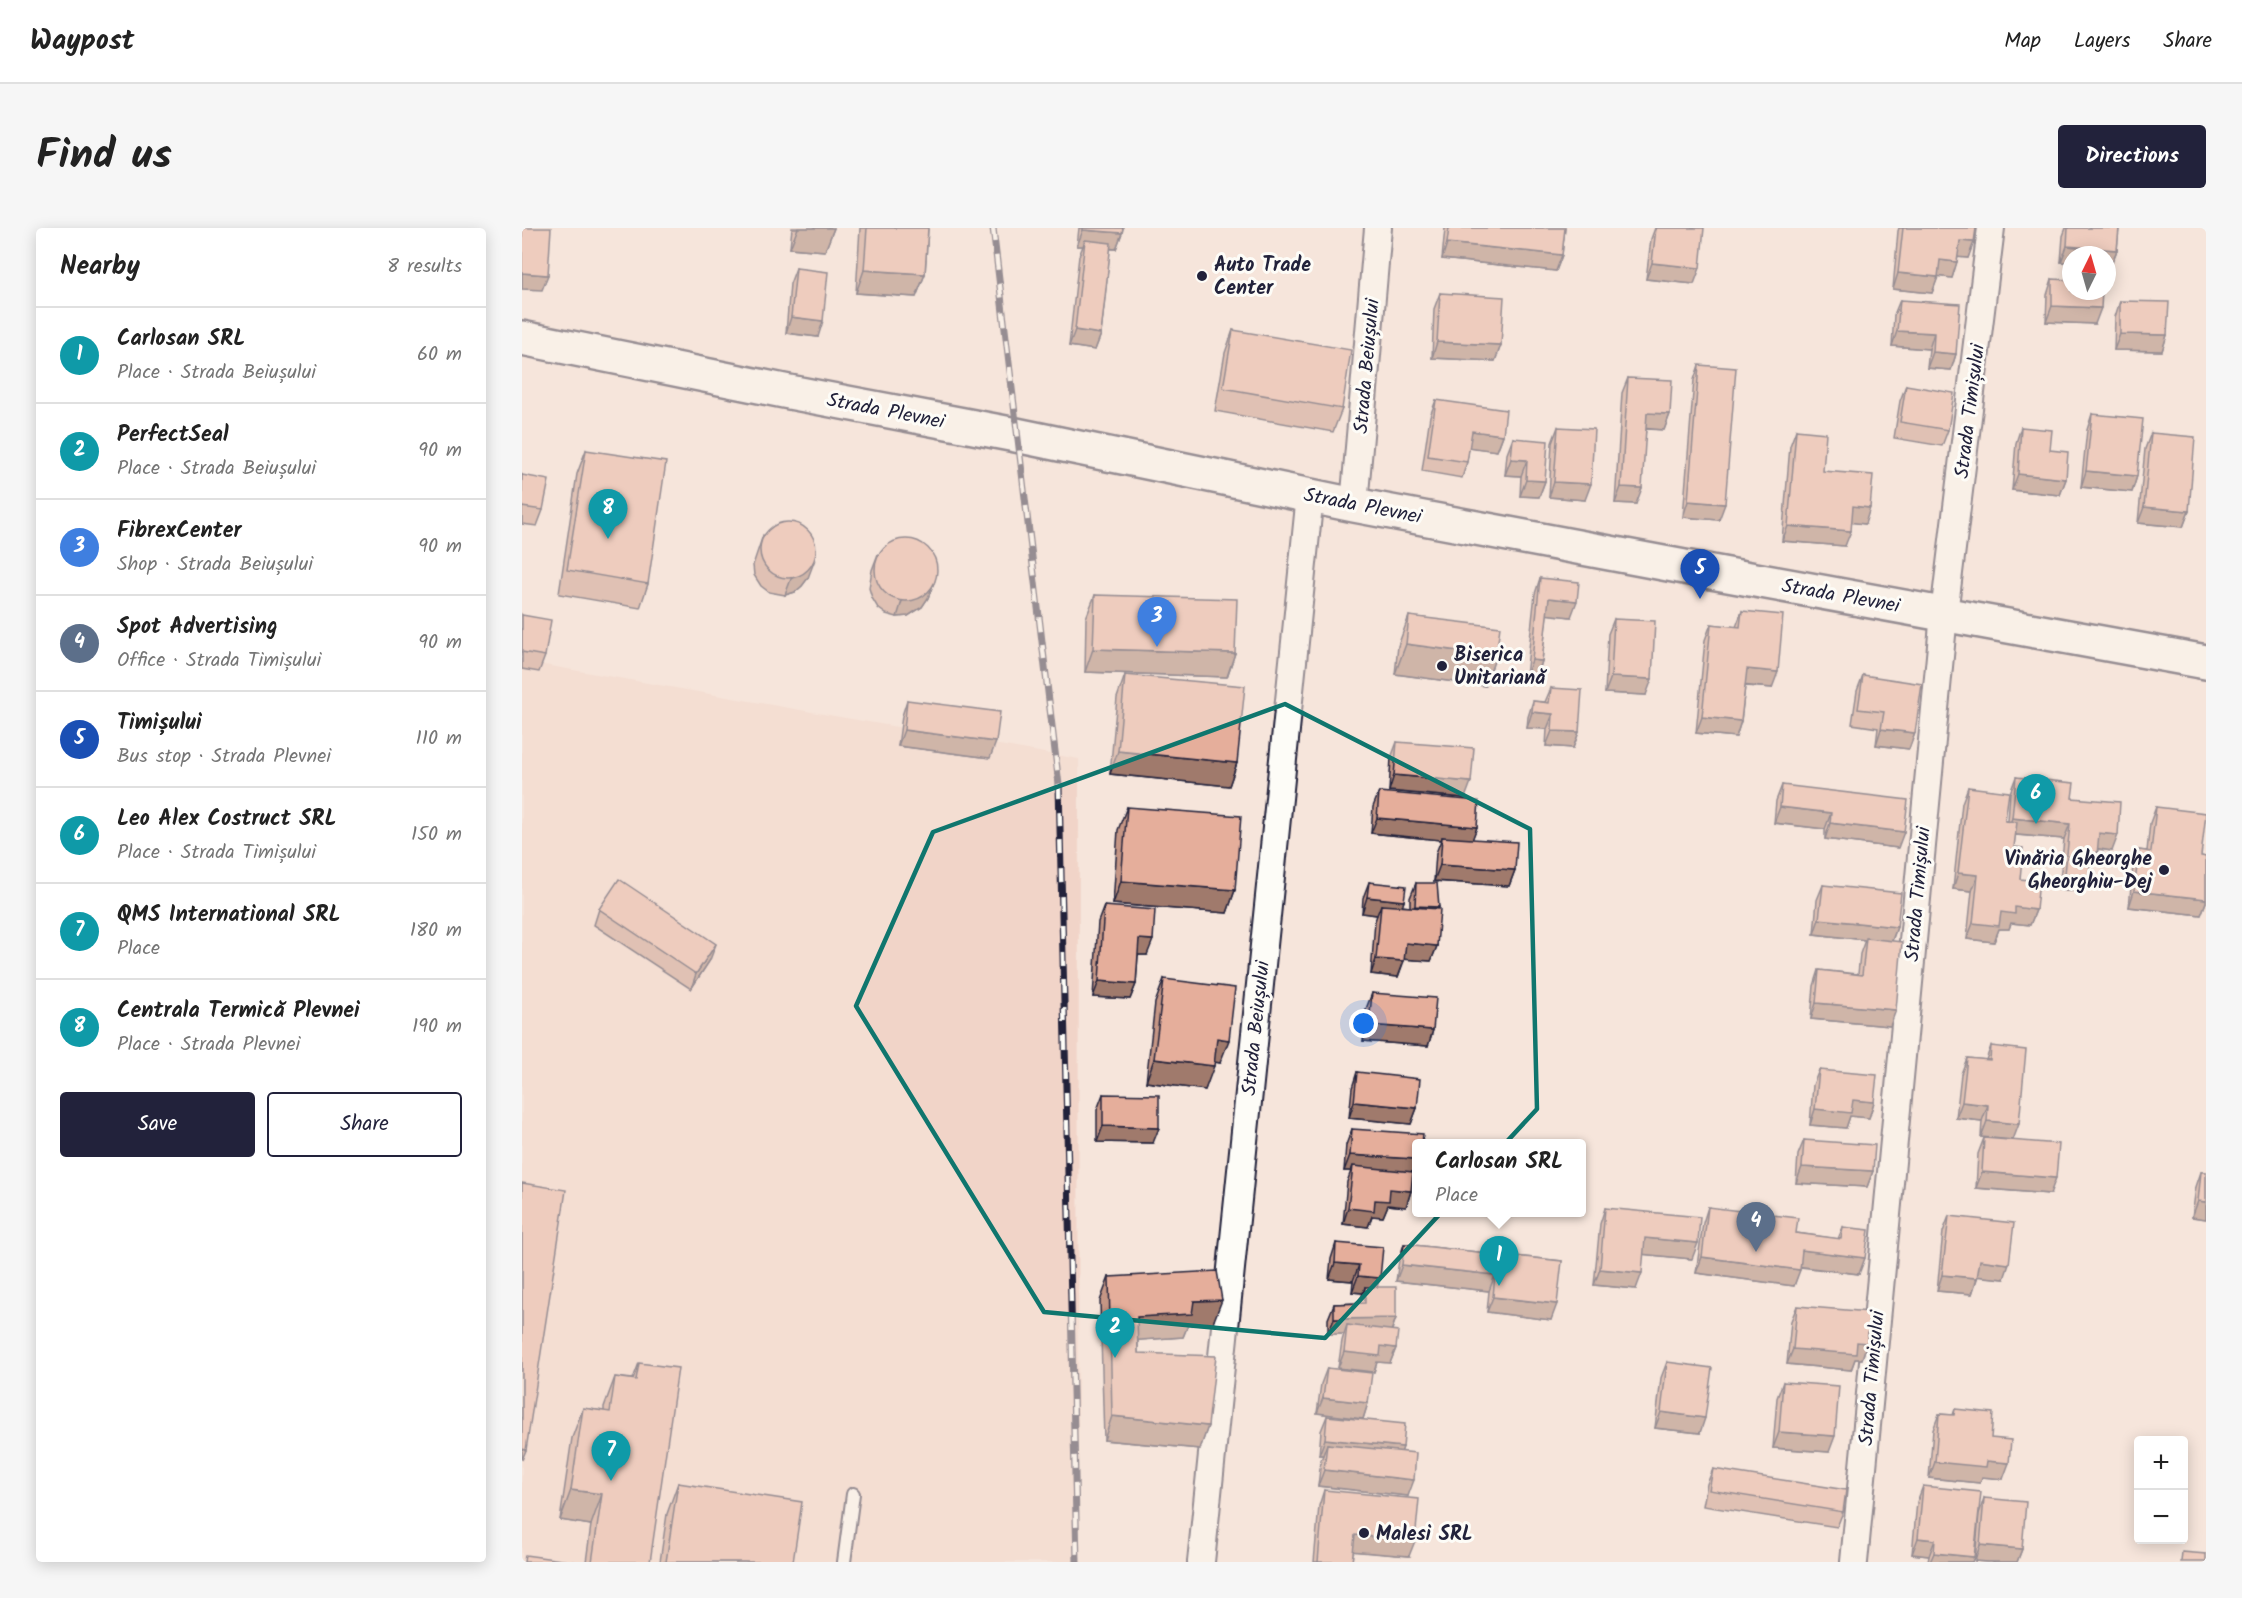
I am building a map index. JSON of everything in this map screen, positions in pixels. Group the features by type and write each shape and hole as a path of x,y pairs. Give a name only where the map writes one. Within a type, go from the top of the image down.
{"main road":[{"name":"Strada Plevnei","path":"522,338 1354,505 2206,662"}],"street":[{"name":"Strada Beiușului","path":"1354,505 1378,228"},
{"name":"Strada Timișului","path":"1854,1562 1944,614 1991,228"},
{"name":"Strada Beiușului","path":"1201,1562 1310,495"}],"lane":[{"path":"844,1562 853,1494"}],"highlighted area":[{"path":"1285,704 1530,829 1537,1109 1325,1338 1044,1312 856,1006 933,832"}],"shaded area":[{"path":"522,661 1079,759 1078,1562 522,1562"}],"building":[{"path":"522,228 551,228 548,275 522,273"},
{"path":"867,228 928,228 925,274 864,270"},
{"path":"1083,228 1123,228 1122,233 1083,230"},
{"path":"1449,228 1565,228 1562,255 1447,243"},
{"path":"1656,228 1704,228 1700,268 1652,263"},
{"path":"1903,228 1976,228 1974,242 1960,241 1957,262 1940,260 1938,277 1898,273"},
{"path":"2068,228 2119,228 2117,250 2116,246 2067,246"},
{"path":"1085,240 1111,243 1101,334 1075,330"},
{"path":"796,268 828,272 823,321 791,317"},
{"path":"2052,279 2062,280 2062,300 2101,300 2101,308 2052,306"},
{"path":"1440,293 1504,297 1501,345 1437,342"},
{"path":"1900,300 1960,304 1956,354 1933,352 1934,333 1897,331"},
{"path":"2120,301 2169,302 2167,335 2120,334"},
{"path":"1233,330 1351,350 1342,409 1223,388"},
{"path":"1699,365 1736,368 1725,504 1688,501"},
{"path":"1628,378 1672,380 1670,414 1647,413 1642,488 1621,487"},
{"path":"1906,385 1954,393 1948,430 1900,422"},
{"path":"1436,400 1506,410 1503,435 1472,431 1467,462 1428,456"},
{"path":"2092,414 2143,419 2137,476 2086,471"},
{"path":"1558,427 1594,429 1591,484 1554,482"},
{"path":"2021,427 2052,430 2050,450 2068,452 2066,479 2018,474"},
{"path":"1796,430 1826,433 1823,471 1873,475 1870,508 1853,506 1851,531 1788,526"},
{"path":"2151,433 2195,437 2189,511 2144,507"},
{"path":"1513,438 1548,441 1545,481 1526,480 1527,460 1511,459"},
{"path":"586,450 666,462 648,584 567,570"},
{"path":"522,475 549,480 543,510 522,507"},
{"path":"783,522 793,522 808,530 814,539 816,550 814,561 808,570 793,578 783,578 772,573 765,566 760,555 760,545 765,534 772,527"},
{"path":"906,539 918,541 928,548 935,558 937,570 935,582 928,592 918,599 906,601 894,599 884,592 877,582 875,570 877,558 884,548 894,541"},
{"path":"1540,578 1579,582 1577,601 1549,598 1542,661 1532,660"},
{"path":"1095,595 1237,599 1235,653 1093,649"},
{"path":"1742,611 1783,615 1778,672 1747,669 1741,721 1702,717 1711,624 1740,627"},
{"path":"522,615 551,620 545,656 522,652"},
{"path":"1409,616 1500,627 1496,656 1406,644"},
{"path":"1614,619 1655,621 1652,679 1611,677"},
{"path":"1125,675 1245,686 1237,763 1118,751"},
{"path":"1863,675 1922,684 1915,733 1881,729 1884,712 1858,709"},
{"path":"1551,688 1582,690 1579,732 1552,731 1553,714 1532,712 1533,701 1549,703"},
{"path":"907,700 1000,712 996,742 904,730"},
{"path":"1397,742 1474,748 1471,782 1394,775"},
{"path":"2016,777 2074,783 2072,798 2120,802 2118,835 2099,833 2097,855 2091,854 2089,876 2065,874 2070,824 2012,818"},
{"path":"1782,785 1908,800 1904,832 1830,823 1831,813 1780,807"},
{"path":"1968,787 2009,792 2005,821 2017,822 2014,847 2023,848 2020,879 2039,881 2036,910 2015,907 2015,914 2001,912 1999,926 1973,923 1978,875 1958,873"},
{"path":"1379,792 1479,801 1477,827 1377,818"},
{"path":"1127,807 1241,816 1235,890 1121,881"},
{"name":"Vinăria Gheorghe Gheorghiu-Dej","path":"2156,807 2206,813 2201,856 2206,857 2206,899 2134,891 2139,850 2151,852"},
{"path":"1442,837 1517,842 1515,870 1440,865"},
{"path":"619,879 716,944 696,974 599,909"},
{"path":"1369,882 1406,886 1404,901 1367,897"},
{"path":"1416,883 1437,883 1439,907 1415,906"},
{"path":"1823,885 1901,893 1897,927 1819,919"},
{"path":"1381,905 1440,909 1437,946 1406,943 1404,961 1376,959"},
{"path":"1104,906 1155,910 1153,940 1139,939 1136,984 1099,981"},
{"path":"1866,938 1902,942 1896,1010 1816,1003 1819,970 1862,975"},
{"path":"1164,979 1235,988 1229,1040 1217,1038 1214,1066 1154,1059"},
{"path":"1372,993 1436,998 1433,1030 1369,1025"},
{"path":"1991,1046 2026,1050 2019,1124 1987,1121 1988,1105 1962,1102 1967,1058 1990,1060"},
{"path":"1819,1070 1877,1075 1874,1102 1853,1100 1851,1113 1815,1109"},
{"path":"1357,1072 1420,1079 1417,1108 1354,1102"},
{"path":"1103,1094 1159,1095 1159,1128 1103,1126"},
{"path":"1352,1129 1423,1134 1422,1139 1412,1139 1412,1159 1350,1155"},
{"path":"1984,1138 2059,1144 2056,1178 1982,1172"},
{"path":"1804,1140 1875,1145 1873,1171 1802,1167"},
{"path":"1353,1166 1412,1172 1411,1191 1390,1189 1389,1201 1375,1200 1374,1211 1348,1208"},
{"path":"2201,1172 2206,1172 2206,1202 2198,1201"},
{"path":"522,1183 566,1190 526,1450 522,1449"},
{"path":"1708,1207 1798,1218 1796,1233 1841,1239 1843,1227 1869,1230 1865,1258 1802,1250 1800,1270 1702,1257"},
{"path":"1605,1208 1700,1217 1698,1243 1645,1238 1642,1273 1600,1269"},
{"path":"1949,1216 2014,1223 2009,1264 1980,1260 1977,1278 1942,1275"},
{"path":"1336,1243 1383,1247 1380,1278 1358,1276 1359,1265 1335,1263"},
{"path":"1404,1244 1562,1261 1557,1304 1493,1297 1495,1275 1402,1265"},
{"path":"1217,1271 1222,1300 1194,1301 1192,1314 1137,1317 1138,1353 1216,1356 1208,1426 1112,1416 1109,1277"},
{"path":"1365,1287 1396,1287 1396,1318 1334,1319 1334,1304 1365,1303"},
{"path":"1797,1306 1870,1312 1867,1343 1857,1342 1856,1354 1793,1349"},
{"path":"1347,1325 1398,1331 1396,1348 1381,1346 1380,1356 1344,1352"},
{"path":"1667,1362 1712,1368 1705,1418 1661,1412"},
{"path":"639,1363 678,1368 650,1562 592,1562 602,1494 571,1490 583,1408 610,1412 615,1377 636,1380"},
{"path":"1327,1368 1372,1373 1368,1403 1323,1398"},
{"path":"1783,1382 1839,1386 1835,1436 1779,1432"},
{"path":"1955,1409 1993,1413 1991,1438 2011,1440 2009,1463 1987,1461 1986,1467 1935,1462 1939,1414 1954,1415"},
{"path":"1327,1416 1405,1424 1403,1447 1325,1439"},
{"path":"1327,1444 1416,1453 1414,1480 1324,1470"},
{"path":"1713,1469 1846,1490 1843,1512 1709,1490"},
{"path":"678,1483 802,1502 793,1562 666,1562"},
{"path":"1923,1486 1981,1492 1974,1557 1934,1553 1935,1540 1918,1538"},
{"name":"Malesi SRL","path":"1324,1490 1419,1499 1415,1541 1355,1535 1352,1562 1318,1562"},
{"path":"1984,1498 2026,1502 2022,1549 1980,1545"},
{"path":"2182,1552 2206,1554 2206,1562 2181,1562"},
{"path":"525,1555 576,1562 524,1562"}],"railway":[{"path":"993,228 1059,785 1077,1562"}],"place":[{"name":"Auto Trade Center","path":"1202,276"},
{"name":"Centrala Termică Plevnei","path":"608,539"},
{"name":"Timișului","path":"1700,599"},
{"name":"FibrexCenter","path":"1157,647"},
{"name":"Biserica Unitariană","path":"1442,666"},
{"name":"Leo Alex Costruct SRL","path":"2036,824"},
{"name":"Vinăria Gheorghe Gheorghiu-Dej","path":"2164,870"},
{"name":"Spot Advertising","path":"1756,1252"},
{"name":"Carlosan SRL","path":"1499,1286"},
{"name":"PerfectSeal","path":"1115,1358"},
{"name":"QMS International SRL","path":"611,1481"},
{"name":"Malesi SRL","path":"1364,1533"}]}
